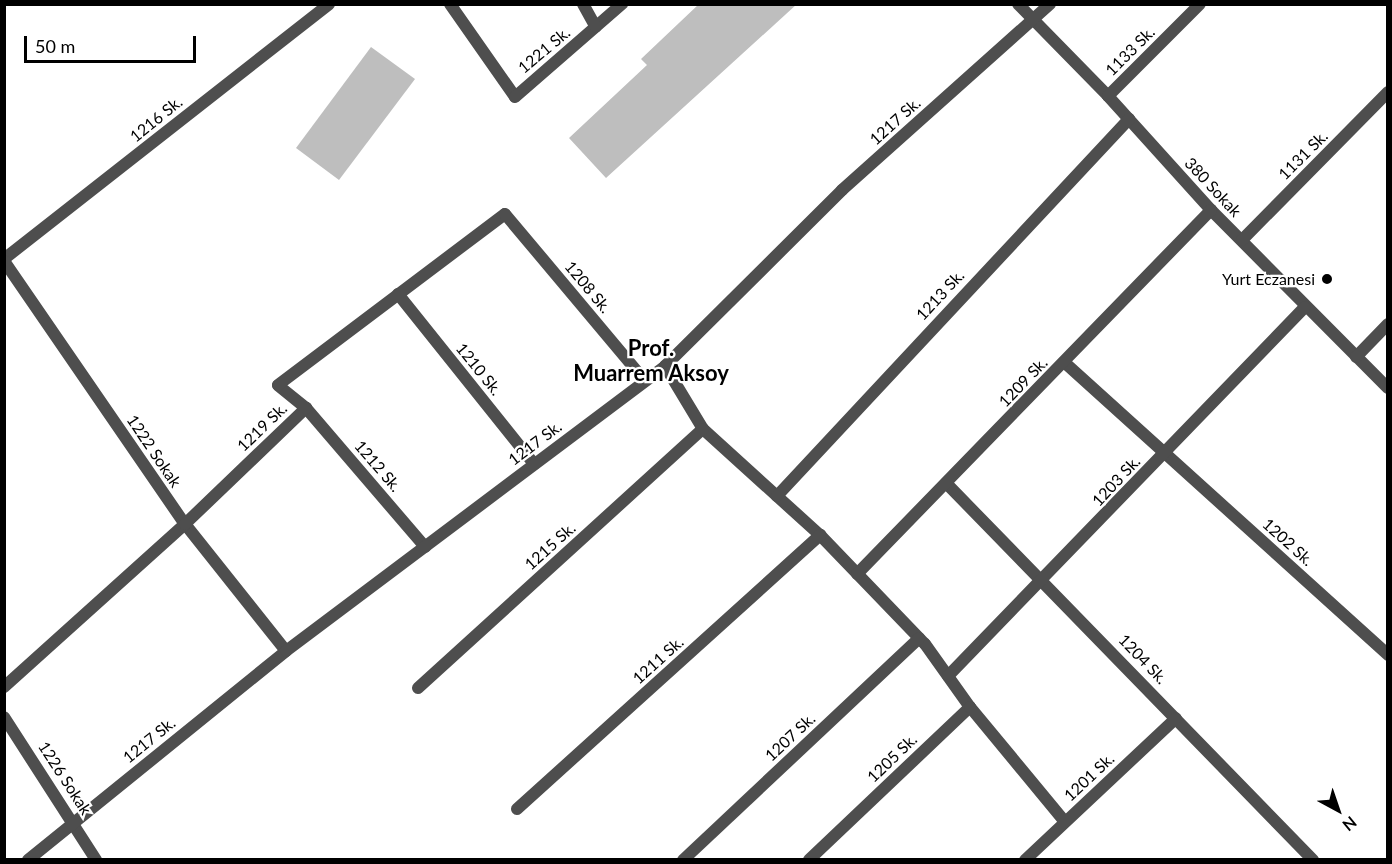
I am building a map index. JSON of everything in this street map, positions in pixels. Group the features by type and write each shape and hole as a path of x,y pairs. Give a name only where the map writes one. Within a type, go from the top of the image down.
{"street":[{"name":"1216 Sk.","path":"4,260 329,4"},
{"name":"1221 Sk.","path":"450,4 515,97 622,4"},
{"path":"583,4 596,27"},
{"name":"380 Sokak","path":"1018,4 1108,96 1211,210 1388,388"},
{"name":"1217 Sk.","path":"28,860 286,651 665,366 842,190 1050,4"},
{"name":"1133 Sk.","path":"1108,96 1200,4"},
{"name":"1131 Sk.","path":"1242,240 1388,92"},
{"name":"1213 Sk.","path":"777,496 1129,119"},
{"name":"1209 Sk.","path":"857,574 1211,210"},
{"name":"1219 Sk.","path":"4,687 185,524 306,408 278,385 505,214"},
{"name":"1208 Sk.","path":"505,214 645,381"},
{"name":"1222 Sokak","path":"4,260 185,524 286,651"},
{"name":"1210 Sk.","path":"398,294 534,464"},
{"name":"1203 Sk.","path":"948,676 1045,580 1305,307"},
{"path":"1356,357 1388,324"},
{"name":"1202 Sk.","path":"1065,362 1388,655"},
{"path":"665,366 703,429 820,536 919,638 970,707 1065,822"},
{"name":"1212 Sk.","path":"306,408 425,547"},
{"name":"1215 Sk.","path":"418,688 703,429"},
{"name":"1204 Sk.","path":"947,484 1045,580 1313,860"},
{"name":"1211 Sk.","path":"517,809 820,536"},
{"name":"1207 Sk.","path":"683,860 919,638"},
{"name":"1205 Sk.","path":"809,860 970,707"},
{"name":"1201 Sk.","path":"1025,860 1176,718"},
{"name":"1226 Sokak","path":"6,721 74,822 96,860"}],"building":[{"path":"699,4 797,4 606,178 569,138 647,65 641,59"},
{"path":"371,47 415,79 339,180 296,148"}],"place":[{"name":"Yurt Eczanesi","path":"1327,279"}],"district":[{"name":"Prof. Muarrem Aksoy","path":"651,360"}]}
